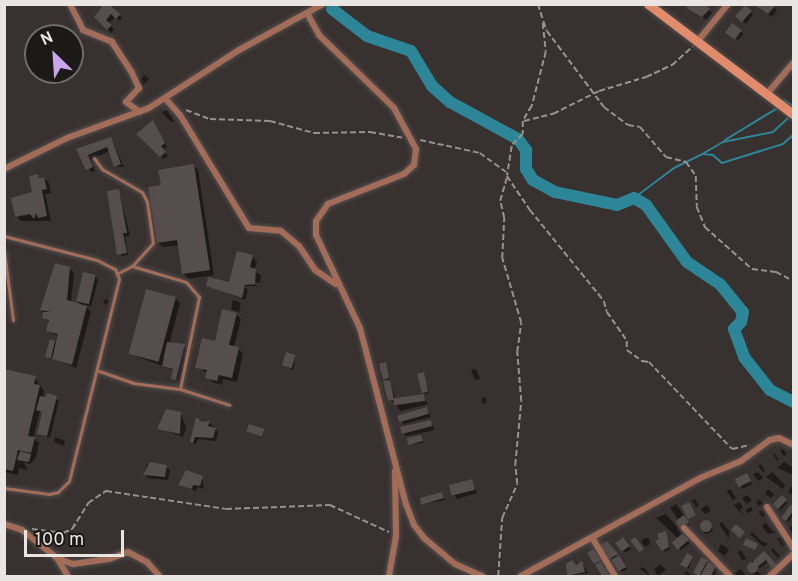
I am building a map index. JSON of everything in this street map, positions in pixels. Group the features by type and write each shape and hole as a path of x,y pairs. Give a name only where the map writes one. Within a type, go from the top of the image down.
{"street":[{"path":"70,4 83,30 112,42 131,71 139,88 126,102 140,112"},
{"path":"5,169 78,134 140,112 230,55 323,4"},
{"path":"648,4 794,115"},
{"path":"697,42 728,4"},
{"path":"307,13 319,35 394,108 412,138 417,158 410,170 335,200 318,215 316,235 369,356 406,504 424,538 455,564 482,576"},
{"path":"766,95 794,62"},
{"path":"165,98 176,110 249,228 257,231 274,229 286,234 315,270 337,284"},
{"path":"521,576 593,539 700,478 741,461 775,438 794,445"},
{"path":"389,576 396,536 394,462"},
{"path":"767,507 794,549"},
{"path":"4,524 14,525 57,558 73,564 109,559 128,552 147,562 159,576"},
{"path":"684,528 730,576"},
{"path":"593,539 615,576"},
{"path":"770,576 794,554"},
{"path":"57,558 68,576"}],"lane":[{"path":"94,158 102,170 142,192 147,202 153,243 132,266 118,273"},
{"path":"4,236 97,260 118,273"},
{"path":"4,251 13,320"},
{"path":"132,266 186,282 199,297 180,389"},
{"path":"4,488 49,494 64,487 77,461 89,394 99,371 118,273"},
{"path":"99,371 133,383 180,389 230,405"}],"path":[{"path":"538,4 546,52 532,105 523,121 523,134 512,146 507,176 530,210 604,301 607,312 627,341 627,350 642,361 649,362 732,449 746,444 757,449"},
{"path":"543,24 592,94 604,107 628,124 640,127 666,157 686,162 696,176 697,207 705,227 752,268 776,272 794,281"},
{"path":"523,121 553,114 592,94 672,65 697,42"},
{"path":"176,110 210,119 270,121 314,133 370,132 412,138 480,153 506,172"},
{"path":"498,576 502,518 517,484 515,465 521,401 517,352 521,323 502,258 504,218 500,201 507,176"},
{"path":"14,525 63,533 72,529 88,503 106,491 226,509 330,505 396,536"}],"building":[{"path":"99,4 109,4 120,14 116,19 111,14 106,20 112,25 107,30 94,17 102,7"},
{"path":"690,4 705,4 710,9 702,17 686,8"},
{"path":"753,4 773,4 775,6 768,14"},
{"path":"745,5 752,11 742,22 735,16"},
{"path":"732,23 742,30 735,40 725,33"},
{"path":"153,120 165,143 161,146 166,152 160,157 136,134"},
{"path":"111,137 121,164 114,167 107,147 88,155 93,167 86,170 76,149"},
{"path":"194,164 210,270 182,274 177,240 157,243 148,187 161,185 158,170"},
{"path":"38,174 39,178 44,177 47,189 42,190 47,216 38,218 36,213 34,219 30,214 15,217 11,198 32,192 29,176"},
{"path":"119,189 127,233 123,233 127,253 117,255 107,191"},
{"path":"237,251 253,255 250,267 256,269 255,284 245,285 242,298 206,286 208,277 229,282"},
{"path":"55,263 70,267 67,300 87,306 72,365 52,359 58,334 46,331 49,320 42,318 43,312 51,312 40,310"},
{"path":"83,272 96,275 89,304 76,301"},
{"path":"146,289 176,297 159,362 129,354"},
{"path":"222,309 237,313 229,345 239,347 232,378 219,375 217,381 205,378 207,370 195,368 202,338 215,341"},
{"path":"50,339 55,341 51,358 45,357"},
{"path":"167,342 185,344 176,380 171,379 173,369 162,366"},
{"path":"286,352 296,355 291,368 282,365"},
{"path":"386,362 389,378 383,379 379,364"},
{"path":"4,369 36,376 34,384 40,385 28,436 35,437 31,453 18,450 13,471 4,469"},
{"path":"424,372 428,392 422,393 417,374"},
{"path":"390,380 394,400 388,401 383,381"},
{"path":"47,393 57,396 47,436 37,434 42,412 36,410 40,396 46,397"},
{"path":"424,394 425,401 394,405 393,398"},
{"path":"427,407 429,414 399,422 397,416"},
{"path":"166,409 181,412 180,434 157,429"},
{"path":"196,417 202,422 210,421 208,426 216,428 213,438 195,437 193,443 190,442"},
{"path":"431,420 432,426 402,434 400,427"},
{"path":"249,424 264,429 262,437 247,432"},
{"path":"421,435 423,441 408,445 407,438"},
{"path":"20,451 31,454 29,462 17,460"},
{"path":"150,462 167,465 165,477 143,475"},
{"path":"186,470 203,476 200,486 193,485 192,489 178,485"},
{"path":"747,473 751,481 739,487 735,479"},
{"path":"472,479 475,490 452,496 449,485"},
{"path":"442,492 444,498 421,505 420,498"},
{"path":"782,495 787,500 778,509 773,504"},
{"path":"689,502 696,515 688,519 681,506"},
{"path":"791,504 794,510 786,521 781,518"},
{"path":"684,515 689,522 680,529 675,521"},
{"path":"708,520 711,521 711,531 704,532 701,531 700,524 701,521"},
{"path":"736,524 745,532 740,538 731,530"},
{"path":"666,531 669,547 662,551 655,541 659,539 657,534"},
{"path":"683,533 689,540 678,550 672,543"},
{"path":"623,537 630,546 622,552 615,543"},
{"path":"635,537 644,549 639,553 630,541"},
{"path":"746,538 758,544 755,550 743,545"},
{"path":"607,541 618,554 608,560 600,545"},
{"path":"593,549 601,560 594,564 587,553"},
{"path":"764,551 778,566 773,570 766,560 757,567 753,561"},
{"path":"687,553 693,557 687,568 680,565"},
{"path":"619,555 626,567 619,571 611,560"},
{"path":"701,557 708,560 699,576 693,573"},
{"path":"572,560 576,565 582,561 585,572 567,576 566,564"},
{"path":"600,562 610,576 602,576 595,565"},
{"path":"708,562 716,566 711,576 701,575"},
{"path":"752,562 756,563 756,571 752,572 748,571 747,567 748,563"}],"waterway":[{"path":"332,9 367,36 411,51 432,86 450,102 518,139 526,150 526,169 533,180 555,192 617,205 634,198 646,205 687,262 720,284 743,312 741,322 734,329 744,357 770,390 794,402"},
{"path":"784,100 794,107"},
{"path":"725,140 776,109"},
{"path":"704,153 723,142 773,132 788,118"},
{"path":"634,198 674,168 703,154 713,155 722,163 783,144 794,134"}]}
